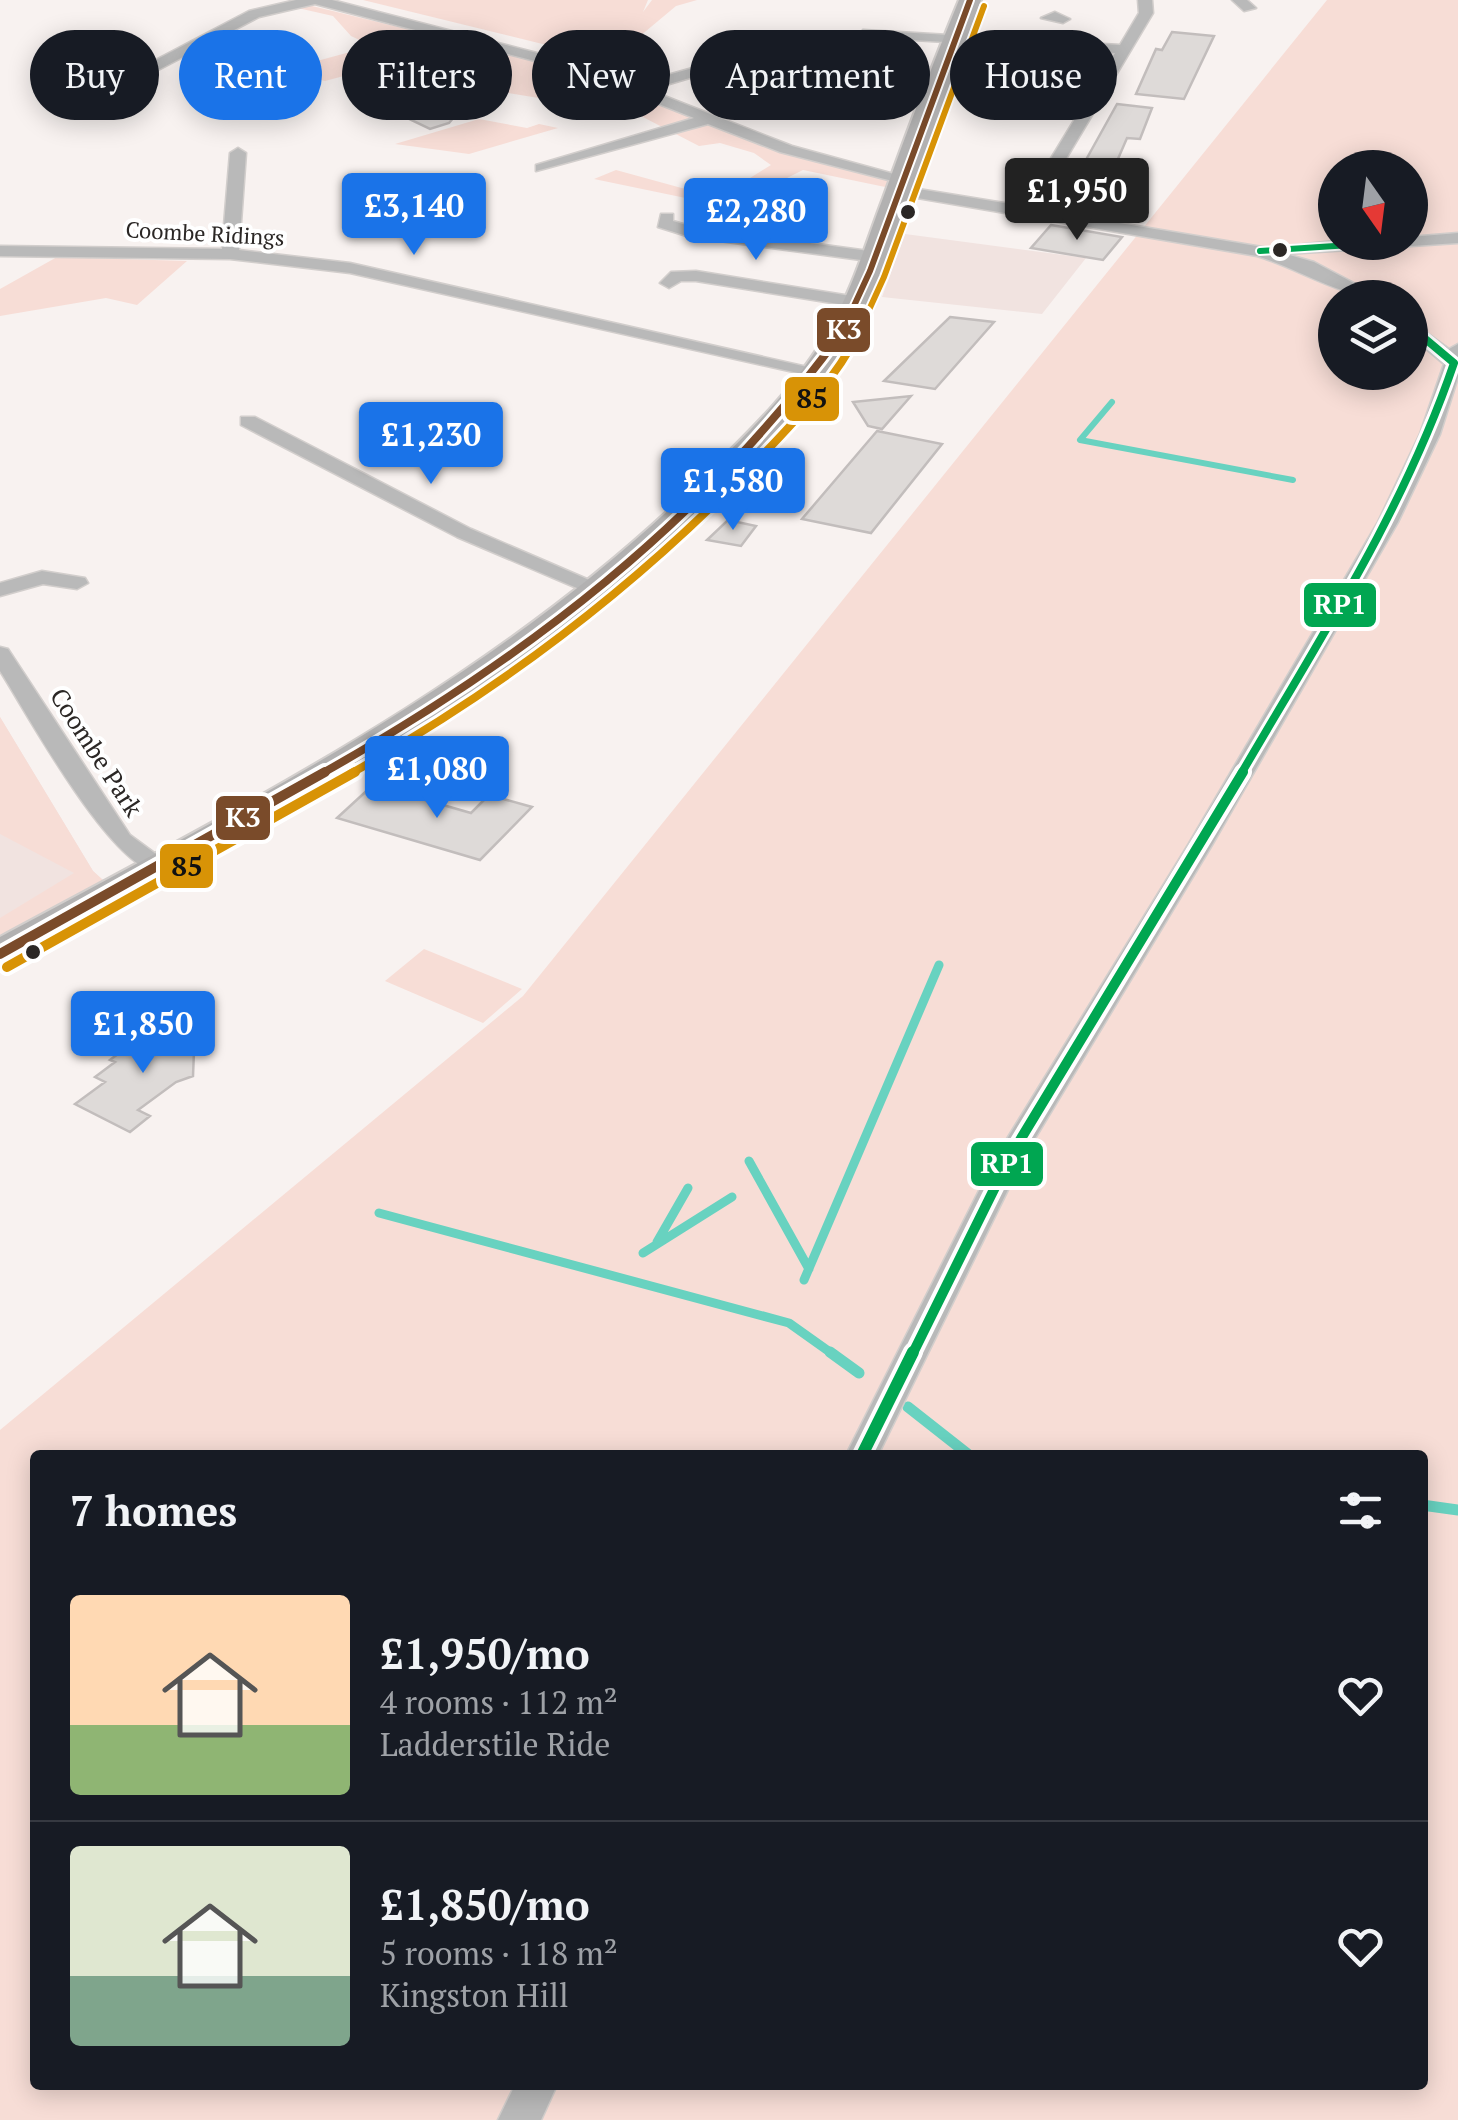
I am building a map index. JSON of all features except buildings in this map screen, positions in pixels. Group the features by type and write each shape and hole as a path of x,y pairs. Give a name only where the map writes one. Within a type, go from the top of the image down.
{"main road":[{"path":"958,30 970,0"},
{"path":"0,954 159,868 388,733 599,590 702,501 816,371 858,302 950,53"}],"street":[{"path":"159,64 254,14 315,0 532,54"},
{"path":"1027,211 1146,13 1145,1"},
{"path":"1038,30 1050,16 1084,15"},
{"path":"1117,49 1122,49"},
{"path":"542,168 705,120"},
{"path":"717,120 786,149 902,185 1260,251 1337,280"},
{"path":"230,254 238,153"},
{"path":"667,216 664,223 690,232 876,257"},
{"path":"1428,240 1458,238"},
{"path":"1260,251 1318,247"},
{"name":"Coombe Ridings","path":"0,251 230,254 350,268 816,371"},
{"path":"669,283 677,276 696,276 858,302"},
{"path":"864,1450 1011,1155 1200,845 1388,522 1430,434 1456,356 1428,338"},
{"path":"248,421 464,533 599,590"},
{"path":"0,590 43,569 77,583"},
{"name":"Coombe Park","path":"0,654 121,840 159,868"},
{"path":"518,2120 535,2090"}],"shaded area":[{"path":"363,0 648,0 643,12 652,0 697,0 676,6 647,30 532,30 532,41 512,37 512,30 485,30"},
{"path":"1327,0 1458,0 1458,2120 0,2120 0,1430 523,996"},
{"path":"304,4 410,30 346,30 333,16 289,6"},
{"path":"342,54 342,76 322,80 322,60"},
{"path":"512,55 532,60 532,97 512,94"},
{"path":"670,104 690,111 690,120 717,120 892,180 890,188 803,170 729,207 594,179 616,170 718,198 771,165 754,153 720,143 699,146 649,120 670,120"},
{"path":"476,120 558,128 469,154 395,144"},
{"path":"905,234 1086,258 1042,314 882,297"},
{"path":"57,257 187,261 137,305 106,298 0,316 0,289"},
{"path":"0,717 93,871 104,881 0,936"},
{"path":"0,717 93,871 104,881 0,936 0,918 74,873 0,834"},
{"path":"424,949 522,989 483,1023 385,981"}],"waterway":[{"path":"1112,402 1080,440 1293,480"},
{"path":"809,1269 939,965"},
{"path":"749,1161 809,1269"},
{"path":"657,1242 688,1188"},
{"path":"643,1253 732,1197"},
{"path":"379,1213 789,1323 834,1355"},
{"path":"804,1280 809,1269"},
{"path":"830,1352 859,1373"},
{"path":"908,1407 963,1450"},
{"path":"1428,1506 1458,1510"}],"transit line":[{"name":"K3","path":"0,954 396,732 584,602 670,530 787,408 843,331 870,271 970,0"},
{"name":"85","path":"7,967 404,744 593,614 681,540 798,418 856,338 884,277 984,6"},
{"name":"RP1","path":"1260,251 1318,247"},
{"name":"RP1","path":"864,1450 1011,1155 1200,845 1388,522 1430,434 1454,363 1428,341"}]}
